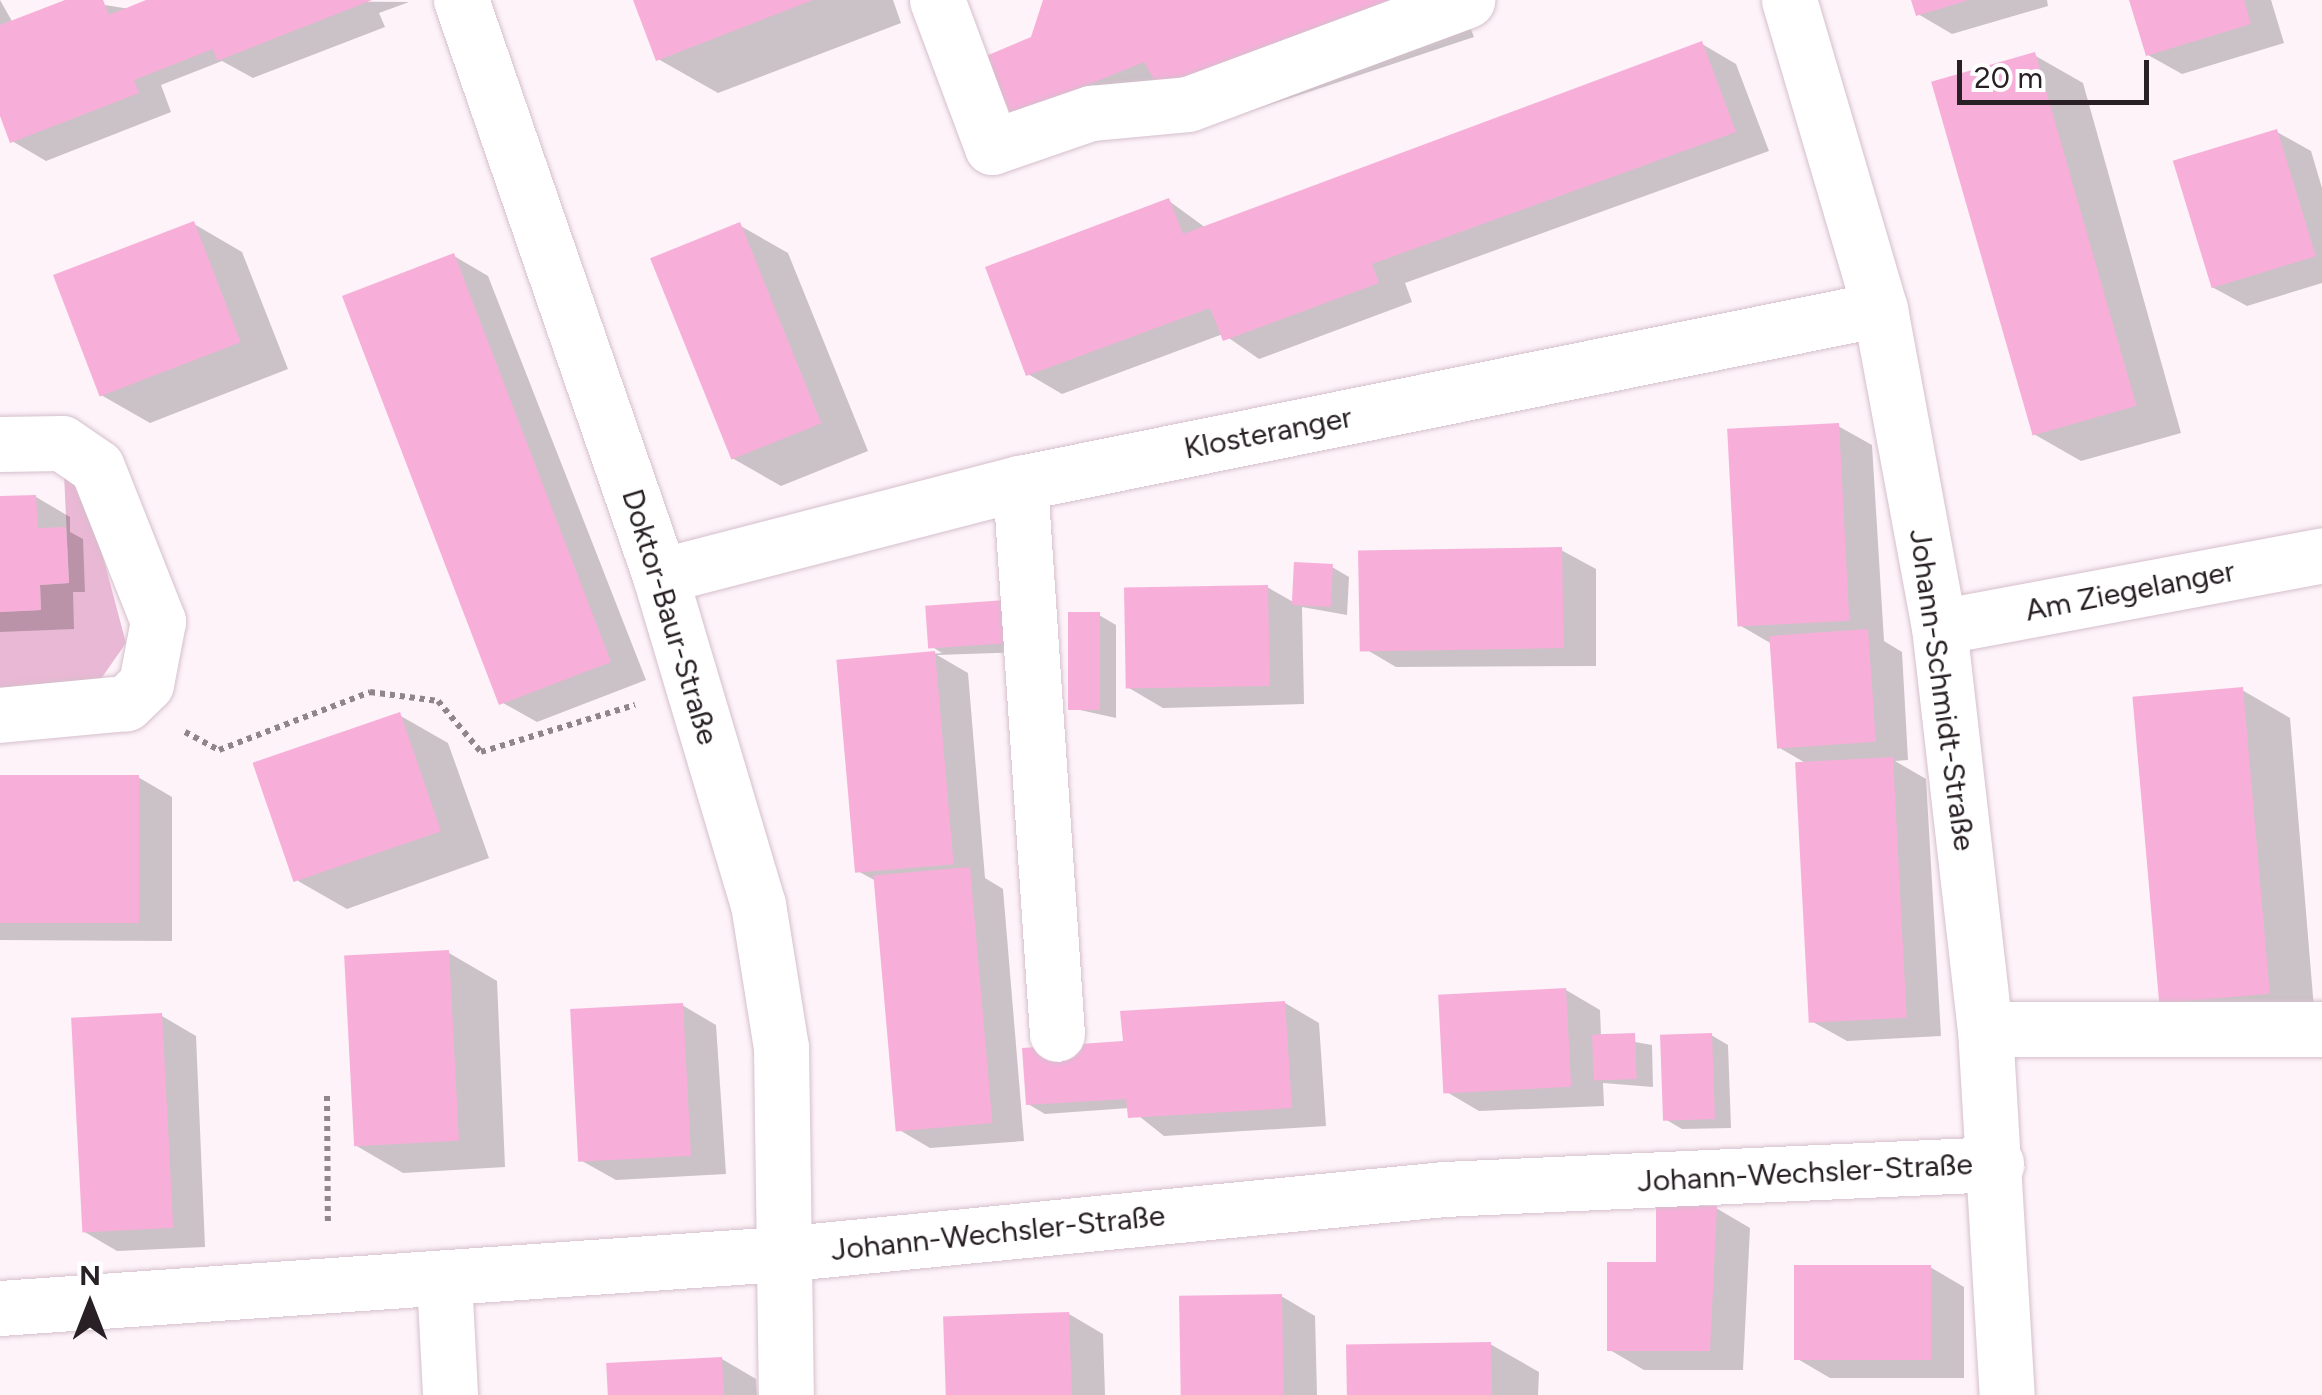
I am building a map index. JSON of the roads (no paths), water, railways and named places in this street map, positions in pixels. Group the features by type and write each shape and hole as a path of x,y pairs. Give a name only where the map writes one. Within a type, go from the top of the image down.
{"street":[{"name":"Doktor-Baur-Straße","path":"461,0 660,576 758,904 781,1046 786,1395"},
{"path":"936,0 992,147 1091,113 1188,104 1467,0"},
{"name":"Johann-Schmidt-Straße","path":"1789,0 1880,309 1938,627 1985,1030 2007,1395"},
{"name":"Klosteranger","path":"660,576 1020,483 1880,309"},
{"path":"0,444 62,444 110,485 158,621 138,695 108,708 0,716"},
{"path":"1020,483 1056,1034"},
{"name":"Am Ziegelanger","path":"1938,627 2322,556"},
{"path":"1985,1030 2322,1029"},
{"name":"Johann-Wechsler-Straße","path":"0,1308 781,1254 1444,1189 1996,1164"},
{"path":"444,1279 450,1395"}]}
